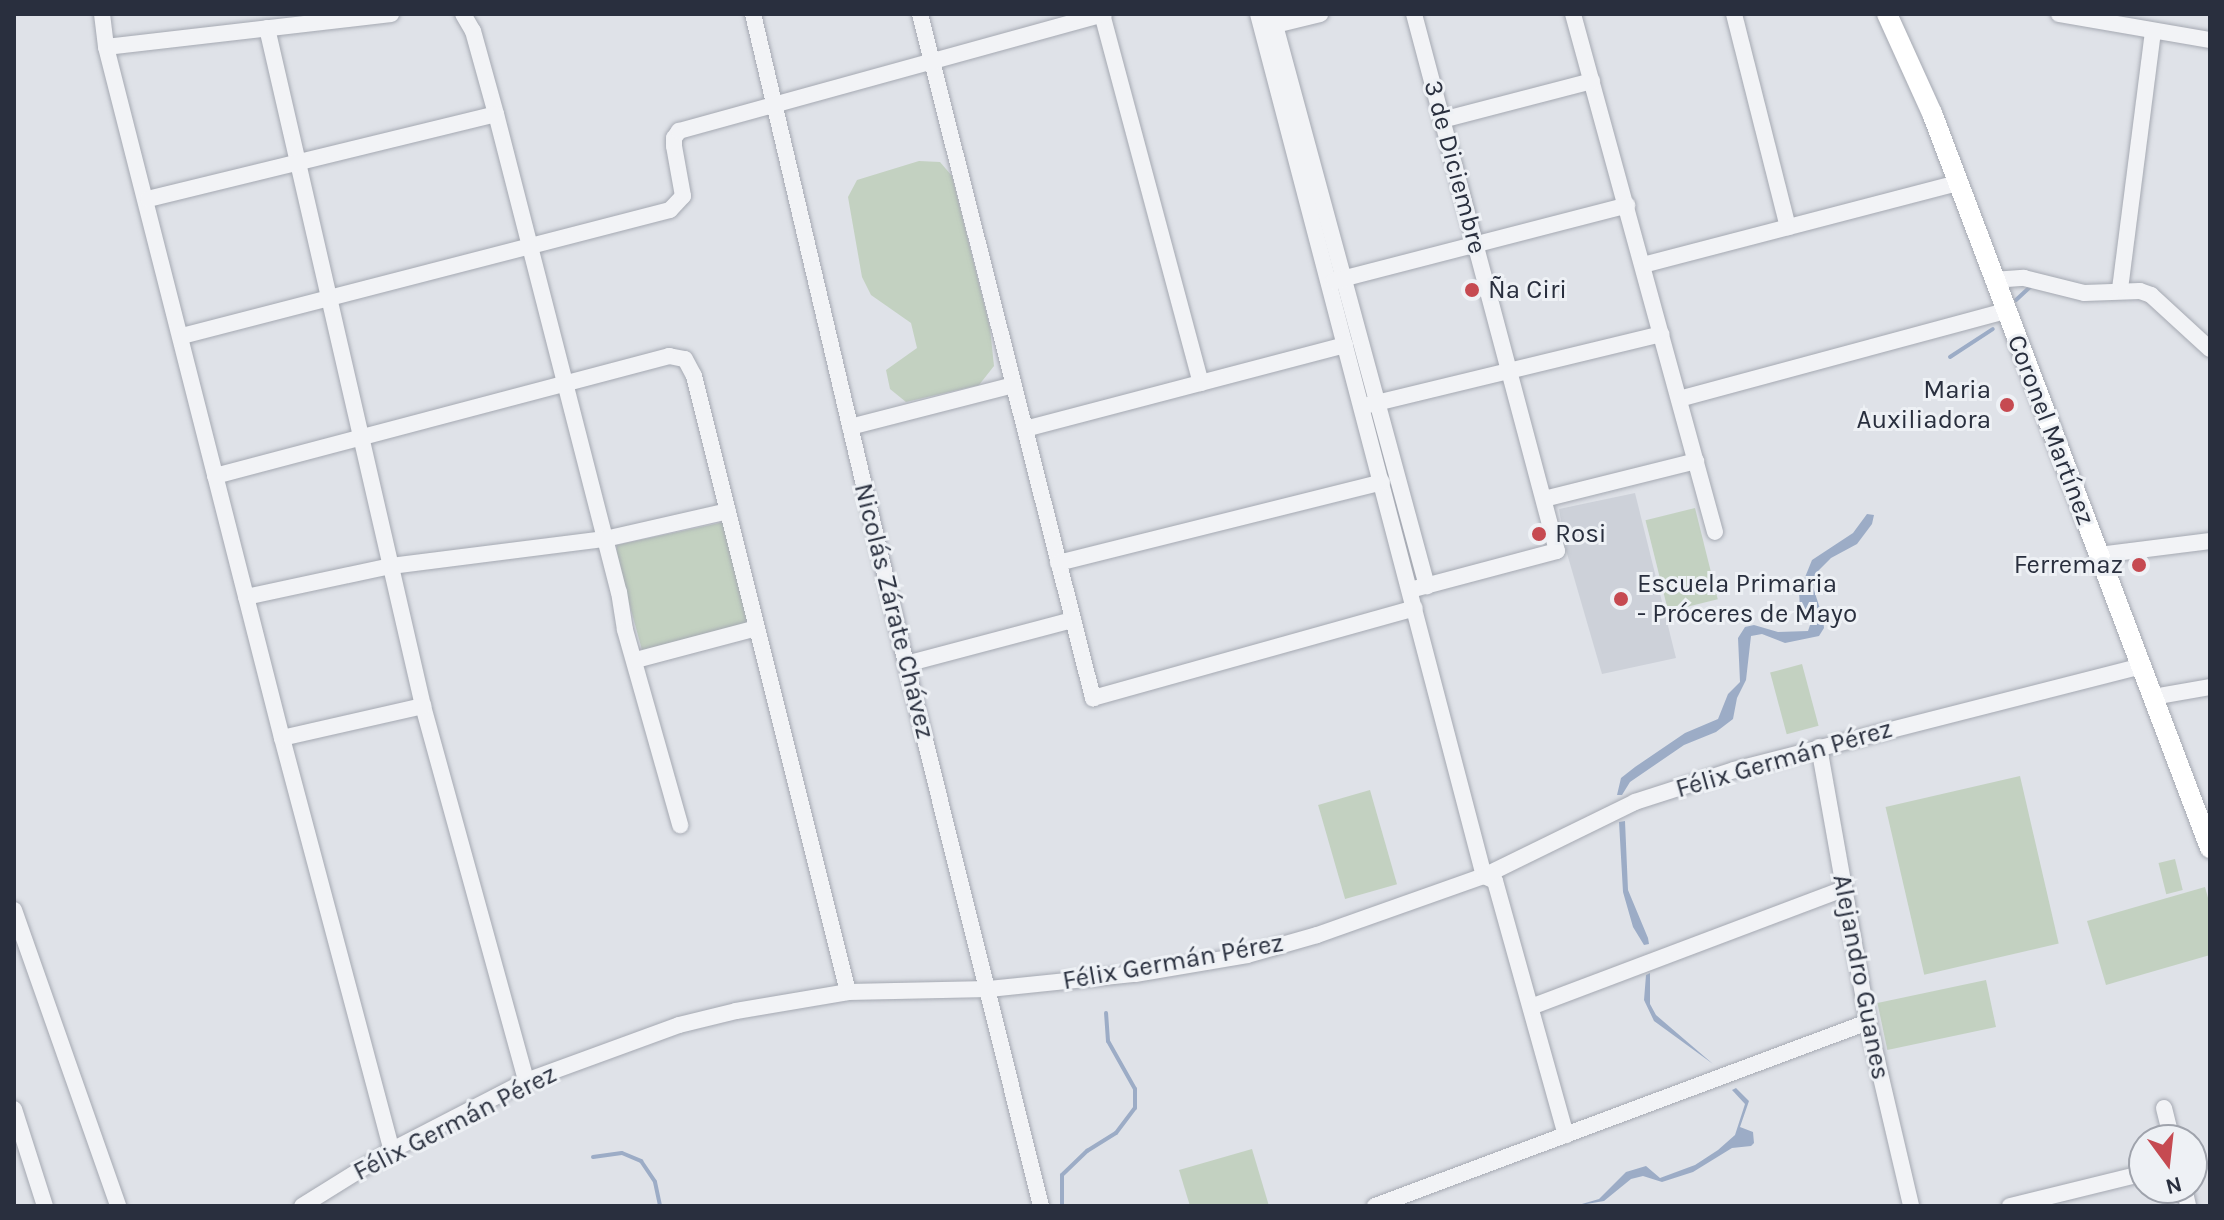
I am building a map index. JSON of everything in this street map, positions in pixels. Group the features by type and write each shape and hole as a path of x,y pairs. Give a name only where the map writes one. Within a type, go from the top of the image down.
{"main road":[{"name":"Coronel Martínez","path":"1887,14 1912,63 2210,848"}],"street":[{"path":"102,14 106,47 148,199 215,476 392,1150"},
{"path":"106,47 391,14"},
{"path":"463,14 473,31 496,114 605,539 625,630 636,660 680,825"},
{"name":"Nicolás Zárate Chávez","path":"753,14 906,664 1041,1206"},
{"path":"920,14 1093,698 1415,608"},
{"path":"182,336 530,249 676,207 683,196 674,146 674,138 679,131 1103,14 1201,383"},
{"path":"1320,14 1266,20 1419,588 1415,608 1484,876 1495,881 1566,1135"},
{"name":"3 de Diciembre","path":"1414,14 1557,551 1419,588"},
{"path":"1573,14 1715,532"},
{"path":"1734,14 1788,227"},
{"path":"2059,14 2135,20 2153,31 2210,40"},
{"path":"267,28 423,706 526,1081"},
{"path":"2120,289 2153,31"},
{"path":"1442,120 1592,81"},
{"path":"148,199 496,114"},
{"path":"1643,265 1957,183"},
{"path":"1336,281 1627,205"},
{"path":"1993,280 2024,278 2084,293 2120,289 2151,295 2210,349"},
{"path":"1336,281 1345,345 1369,404 1382,482 1419,588"},
{"path":"1679,399 2005,311"},
{"path":"1369,404 1662,334"},
{"path":"1025,429 1345,345"},
{"path":"215,476 669,356 685,359 694,376 848,992"},
{"path":"850,427 1014,385"},
{"path":"1544,499 1696,461"},
{"path":"1058,563 1382,482"},
{"path":"246,597 391,566 605,539 728,511"},
{"path":"2099,555 2210,541"},
{"path":"906,664 1073,620"},
{"path":"636,660 757,628"},
{"name":"Félix Germán Pérez","path":"302,1206 392,1150 526,1081 679,1025 736,1011 848,992 989,989 1135,974 1247,955 1317,935 1484,876 1635,802 1819,747 2139,667"},
{"path":"2153,697 2210,687"},
{"path":"282,738 423,706"},
{"name":"Alejandro Guanes","path":"1819,747 1868,1022 1911,1206"},
{"path":"1531,1007 1843,889"},
{"path":"14,910 118,1206"},
{"path":"1375,1206 1868,1022"},
{"path":"2164,1108 2168,1124"},
{"path":"14,1109 45,1206"},
{"path":"2010,1206 2048,1202 2128,1178"}],"shaded area":[{"name":"Escuela Primaria - Próceres de Mayo","path":"1635,493 1676,658 1602,674 1566,550 1559,509"}],"green space":[{"path":"919,161 940,162 952,176 990,328 994,366 979,385 906,402 890,389 886,370 917,348 911,323 871,295 862,277 848,197 857,180"},
{"path":"1695,508 1718,599 1668,612 1646,520"},
{"path":"724,522 750,622 642,650 616,555 617,545"},
{"path":"1802,664 1819,726 1787,734 1770,673"},
{"path":"2020,776 2059,944 1924,975 1886,807"},
{"path":"1370,790 1397,884 1345,899 1318,805"},
{"path":"2175,859 2183,890 2166,894 2159,863"},
{"path":"2205,887 2210,905 2210,955 2106,985 2087,921"},
{"path":"1986,980 1996,1027 1887,1050 1877,1003"},
{"path":"1252,1149 1269,1206 1190,1206 1179,1170"}],"water":[{"path":"1867,514 1874,515 1872,524 1857,544 1831,558 1818,571 1813,587 1823,618 1824,628 1819,636 1785,643 1762,634 1751,636 1746,680 1737,698 1733,719 1716,732 1684,745 1630,782 1622,795 1617,795 1621,778 1635,767 1685,733 1718,719 1728,694 1740,682 1738,638 1745,627 1754,625 1778,632 1808,631 1811,622 1800,608 1799,592 1812,560 1853,533"},
{"path":"1625,821 1628,890 1648,938 1649,944 1644,945 1633,927 1623,892 1619,822"},
{"path":"1650,973 1650,1004 1656,1015 1713,1064 1654,1021 1644,1000 1646,975"},
{"path":"1736,1088 1749,1101 1740,1127 1753,1132 1754,1143 1751,1146 1732,1148 1693,1172 1662,1182 1643,1176 1631,1179 1604,1201 1575,1206 1599,1199 1626,1172 1646,1166 1660,1178 1695,1165 1718,1150 1735,1135 1745,1104 1732,1090"}],"waterway":[{"path":"2016,300 2031,286"},
{"path":"1950,357 1993,329"},
{"path":"1062,1206 1062,1175 1087,1151 1116,1133 1135,1108 1135,1089 1108,1041 1106,1013"},
{"path":"593,1157 622,1153 641,1161 655,1182 660,1206"}],"place":[{"name":"Ña Ciri","path":"1472,290"},
{"name":"Maria Auxiliadora","path":"2007,405"},
{"name":"Rosi","path":"1539,534"},
{"name":"Ferremaz","path":"2139,565"},
{"name":"Escuela Primaria - Próceres de Mayo","path":"1621,599"}]}
